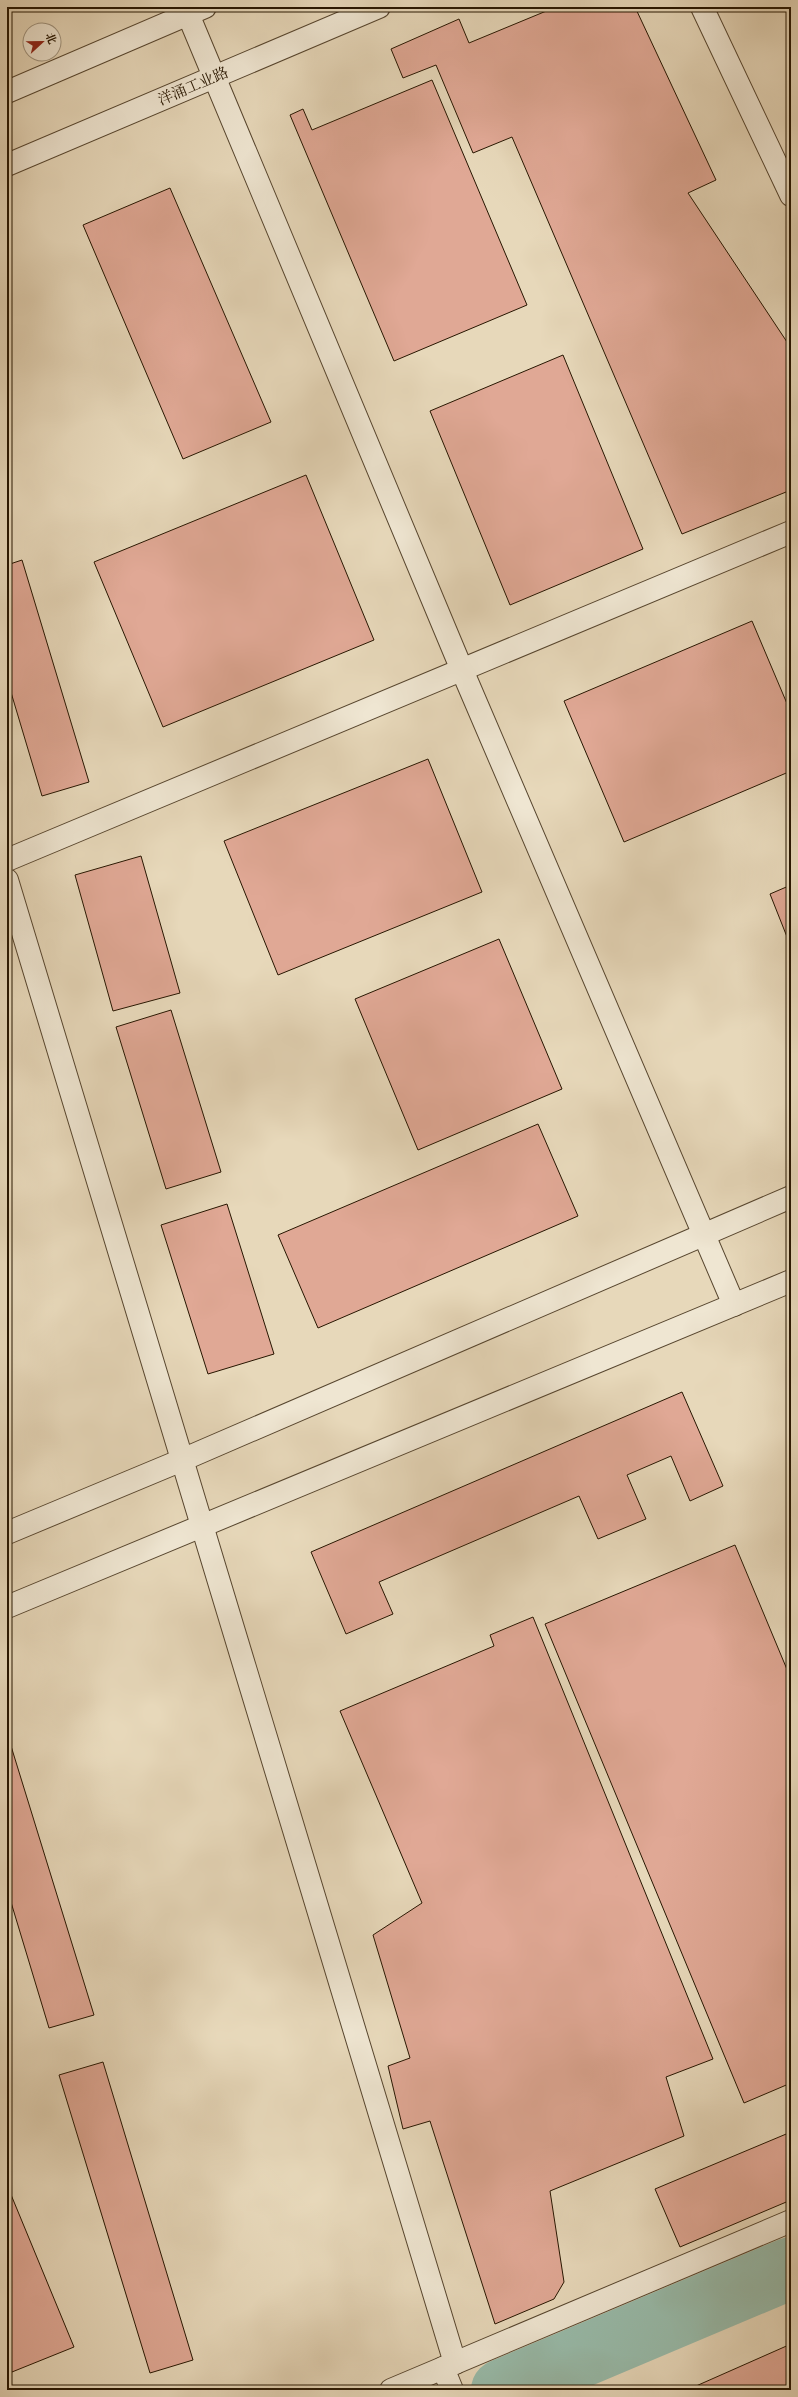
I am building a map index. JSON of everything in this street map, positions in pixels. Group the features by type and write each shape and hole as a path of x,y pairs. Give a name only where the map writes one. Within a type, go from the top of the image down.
{"street":[{"name":"洋涌工业路","path":"7,165 379,7"},
{"path":"702,7 791,195"},
{"path":"7,92 193,9 213,77 462,670 734,1305"},
{"path":"7,860 791,532"},
{"path":"7,880 202,1527 449,2365 452,2390"},
{"path":"7,1533 182,1460 791,1197"},
{"path":"7,1607 791,1281"},
{"path":"391,2390 791,2222"}],"building":[{"path":"556,7 635,7 716,180 688,193 791,348 791,490 682,534 512,137 473,153 436,65 403,78 391,49 459,19 469,43"},
{"path":"432,80 527,305 394,361 290,115 303,109 312,130"},
{"path":"170,188 271,422 183,459 83,225"},
{"path":"563,355 643,549 510,605 430,411"},
{"path":"306,475 374,640 163,727 94,562"},
{"path":"22,560 89,782 42,796 7,679 7,565"},
{"path":"752,621 791,713 791,771 624,842 564,701"},
{"path":"428,759 482,892 278,975 224,841"},
{"path":"141,856 180,993 113,1011 75,875"},
{"path":"791,885 791,947 770,894"},
{"path":"499,939 562,1089 418,1150 355,999"},
{"path":"171,1010 221,1172 166,1189 116,1027"},
{"path":"538,1124 578,1216 318,1328 278,1235"},
{"path":"227,1204 274,1354 208,1374 161,1225"},
{"path":"682,1392 723,1486 690,1501 671,1456 627,1475 646,1519 598,1539 579,1496 379,1582 393,1614 346,1634 311,1552"},
{"path":"735,1545 791,1679 791,2083 744,2103 545,1624"},
{"path":"533,1617 713,2059 666,2077 684,2136 550,2191 564,2282 554,2299 495,2324 430,2121 403,2129 388,2066 410,2058 373,1935 422,1903 340,1711 494,1646 490,1635"},
{"path":"7,1733 94,2015 49,2028 7,1889"},
{"path":"103,2062 193,2360 150,2373 59,2075"},
{"path":"791,2132 791,2200 680,2247 655,2189"},
{"path":"7,2185 74,2347 7,2374"},
{"path":"791,2344 791,2390 687,2390"}],"waterway":[{"path":"502,2390 791,2268"}]}
